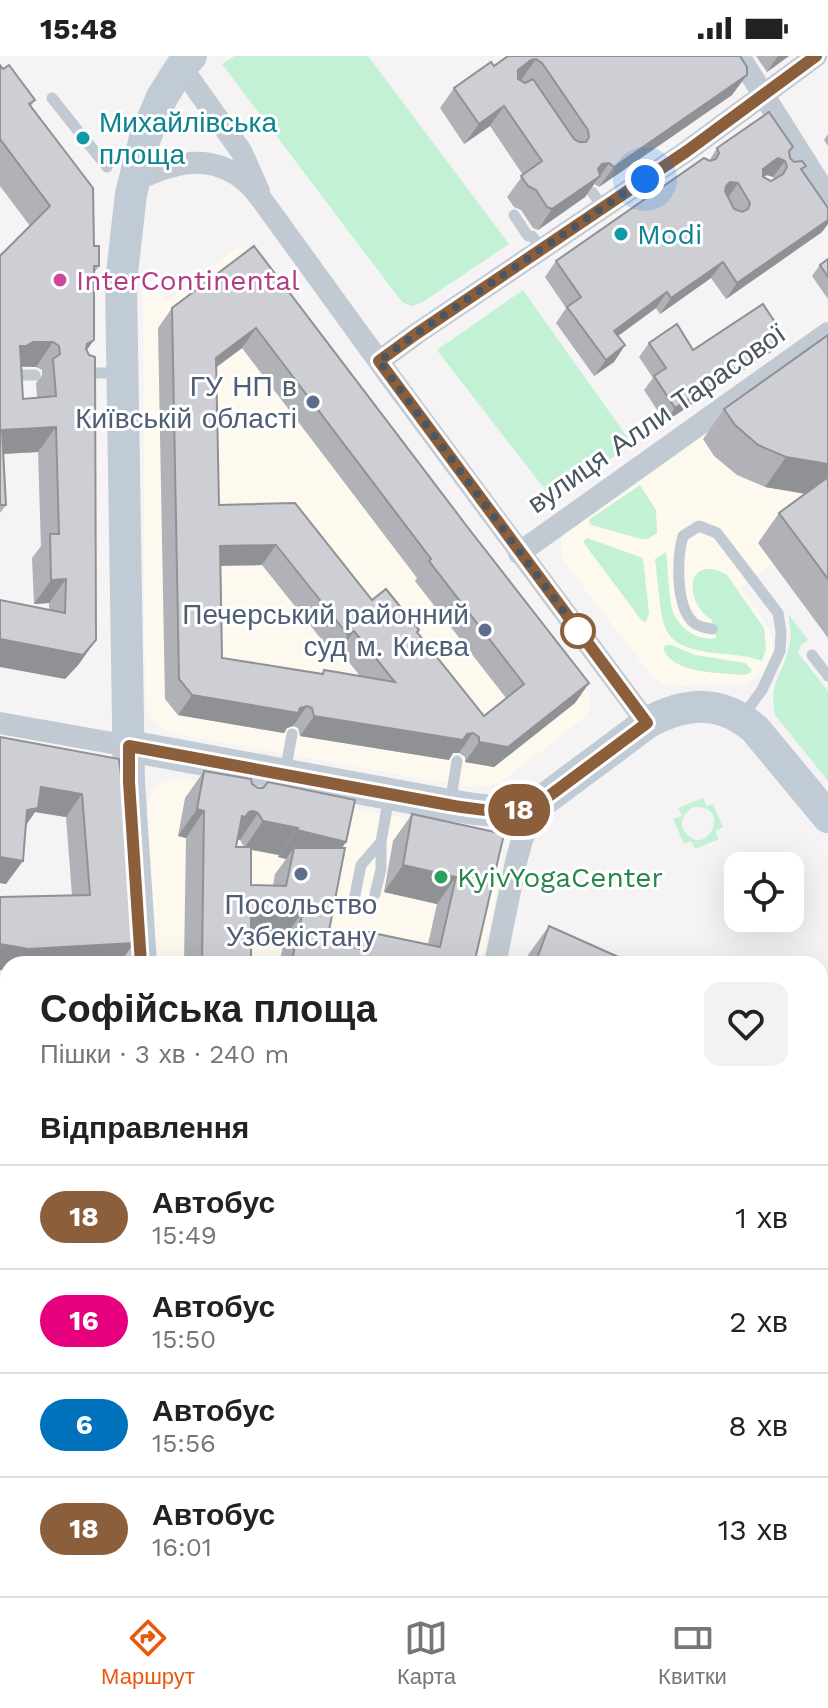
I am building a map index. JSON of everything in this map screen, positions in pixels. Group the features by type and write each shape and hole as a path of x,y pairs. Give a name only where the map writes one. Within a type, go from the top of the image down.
{"main road":[{"path":"140,956 129,782 120,174 145,138 162,97 186,61"},
{"path":"129,746 247,773 284,775 449,805 500,811 523,810 537,805 647,723 678,710 705,706 720,708 742,718 755,729 828,817"}],"street":[{"path":"739,56 765,95 798,161 828,197"},
{"path":"379,361 542,250 598,200 691,157 816,56"},
{"path":"186,61 241,151 262,200"},
{"path":"120,174 186,162 207,163 224,168 245,181 647,723"},
{"name":"вулиця Алли Тарасової","path":"519,553 828,333"},
{"path":"0,723 129,746"},
{"path":"497,956 516,862 537,805"}],"lane":[{"path":"52,98 120,174"},
{"path":"514,215 542,250"},
{"path":"77,373 121,373"},
{"path":"16,375 35,375"},
{"path":"712,629 692,622 682,602 680,548 683,536 699,526 717,533 778,613 780,651 762,690 742,718"},
{"path":"812,655 828,676"},
{"path":"284,775 292,734"},
{"path":"449,805 457,761"},
{"path":"375,894 390,794"},
{"path":"355,895 361,865 381,842"}],"shaded area":[{"path":"246,247 589,694 591,705 585,717 499,783 468,787 176,734 159,726 147,710 143,273 167,301 237,248"},
{"path":"809,357 828,523 741,587 770,631 772,655 759,676 743,685 704,683 674,687 662,683 653,677 565,563 561,555 561,541 565,532"},
{"path":"169,781 198,781 473,830 498,842 502,850 502,866 484,956 155,956 147,818 151,792 156,786"}],"green space":[{"path":"235,56 368,56 509,244 421,303 411,306 402,302 222,64"},
{"path":"523,290 632,444 553,500 437,350"},
{"path":"640,485 656,510 657,533 648,539 641,539 591,525 590,519"},
{"path":"587,538 643,558 649,613 646,622 642,621 583,542"},
{"path":"666,552 672,610 682,626 697,636 716,638 712,620 696,602 693,582 696,574 703,570 727,575 764,628 766,649 762,661 695,650 672,638 661,614 655,559"},
{"path":"788,614 808,640 801,645 798,653 828,691 828,781 775,715 773,694 790,643"},
{"path":"666,645 695,655 745,663 752,670 745,675 686,667 668,657 663,648"},
{"path":"703,798 707,806 713,804 723,827 715,831 719,839 695,849 691,841 684,844 673,819 682,816 678,808","holes":["693,807 705,808 712,813 713,829 702,839 694,839 683,829 683,818"]}],"building":[{"path":"508,56 740,56 747,67 747,75 614,167 609,163 602,164 598,169 600,176 552,209 521,176 542,161 504,106 479,124 454,88 491,62 494,66","holes":["531,60 542,63 588,130 586,142 574,139 533,79 525,83 518,79 518,70"]},
{"path":"0,65 3,69 9,65 35,100 29,104 93,188 94,246 99,246 99,266 94,266 94,340 87,344 86,349 89,355 95,357 96,640 83,655 0,639 0,600 65,613 66,579 51,580 50,534 59,534 56,427 2,430 6,505 0,505 0,256 50,206 0,139","holes":["33,342 53,342 59,346 60,354 53,359 56,396 23,399 20,346"]},
{"path":"769,112 793,147 789,151 790,158 794,162 802,161 806,166 801,169 828,208 828,220 737,283 723,262 671,298 667,292 614,331 625,345 606,360 567,307 581,297 556,261 704,158 710,161 716,159 719,153 717,148","holes":["778,158 785,161 787,167 783,174 771,181 763,177 763,169","730,182 738,183 750,203 748,209 742,212 734,209 725,191"]},
{"path":"254,246 589,683 508,747 479,742 479,737 473,733 467,734 463,740 314,716 312,708 307,706 300,708 298,713 192,695 179,679 172,308","holes":["256,328 524,684 484,716 386,589 372,600 295,503 219,505 216,358","276,545 348,635 354,631 395,682 222,658 220,546"]},
{"path":"828,259 828,277 820,265"},
{"path":"763,304 784,336 675,408 654,376 666,368 649,343 677,324 693,350"},
{"path":"828,335 828,464 786,457 758,445 735,425 724,409"},
{"path":"828,477 828,579 779,513"},
{"path":"0,737 119,759 128,834 134,943 28,949 0,944 0,897 90,895 82,794 41,787 38,808 27,810 23,861 0,857"},
{"path":"204,771 251,779 258,788 263,788 268,782 355,800 346,842 263,821 253,811 242,816 236,847 251,847 251,885 286,886 294,848 345,848 327,941 360,949 363,931 440,947 456,877 403,865 412,814 504,834 476,956 293,956 303,911 251,910 251,956 202,956 204,811 197,809"},
{"path":"549,926 616,956 538,956"}],"bus line":[{"name":"18","path":"140,956 129,746 477,810 523,810 537,805 647,723 379,361 687,151 816,56"}],"place":[{"name":"Михайлівська площа","path":"83,138"},
{"name":"Modi","path":"621,234"},
{"name":"InterContinental","path":"60,280"},
{"name":"ГУ НП в Київській області","path":"313,402"},
{"name":"Печерський районний суд м. Києва","path":"485,630"},
{"name":"Посольство Узбекістану","path":"301,874"},
{"name":"KyivYogaCenter","path":"441,877"}],"route":[{"path":"578,631 379,361 645,179"}]}
